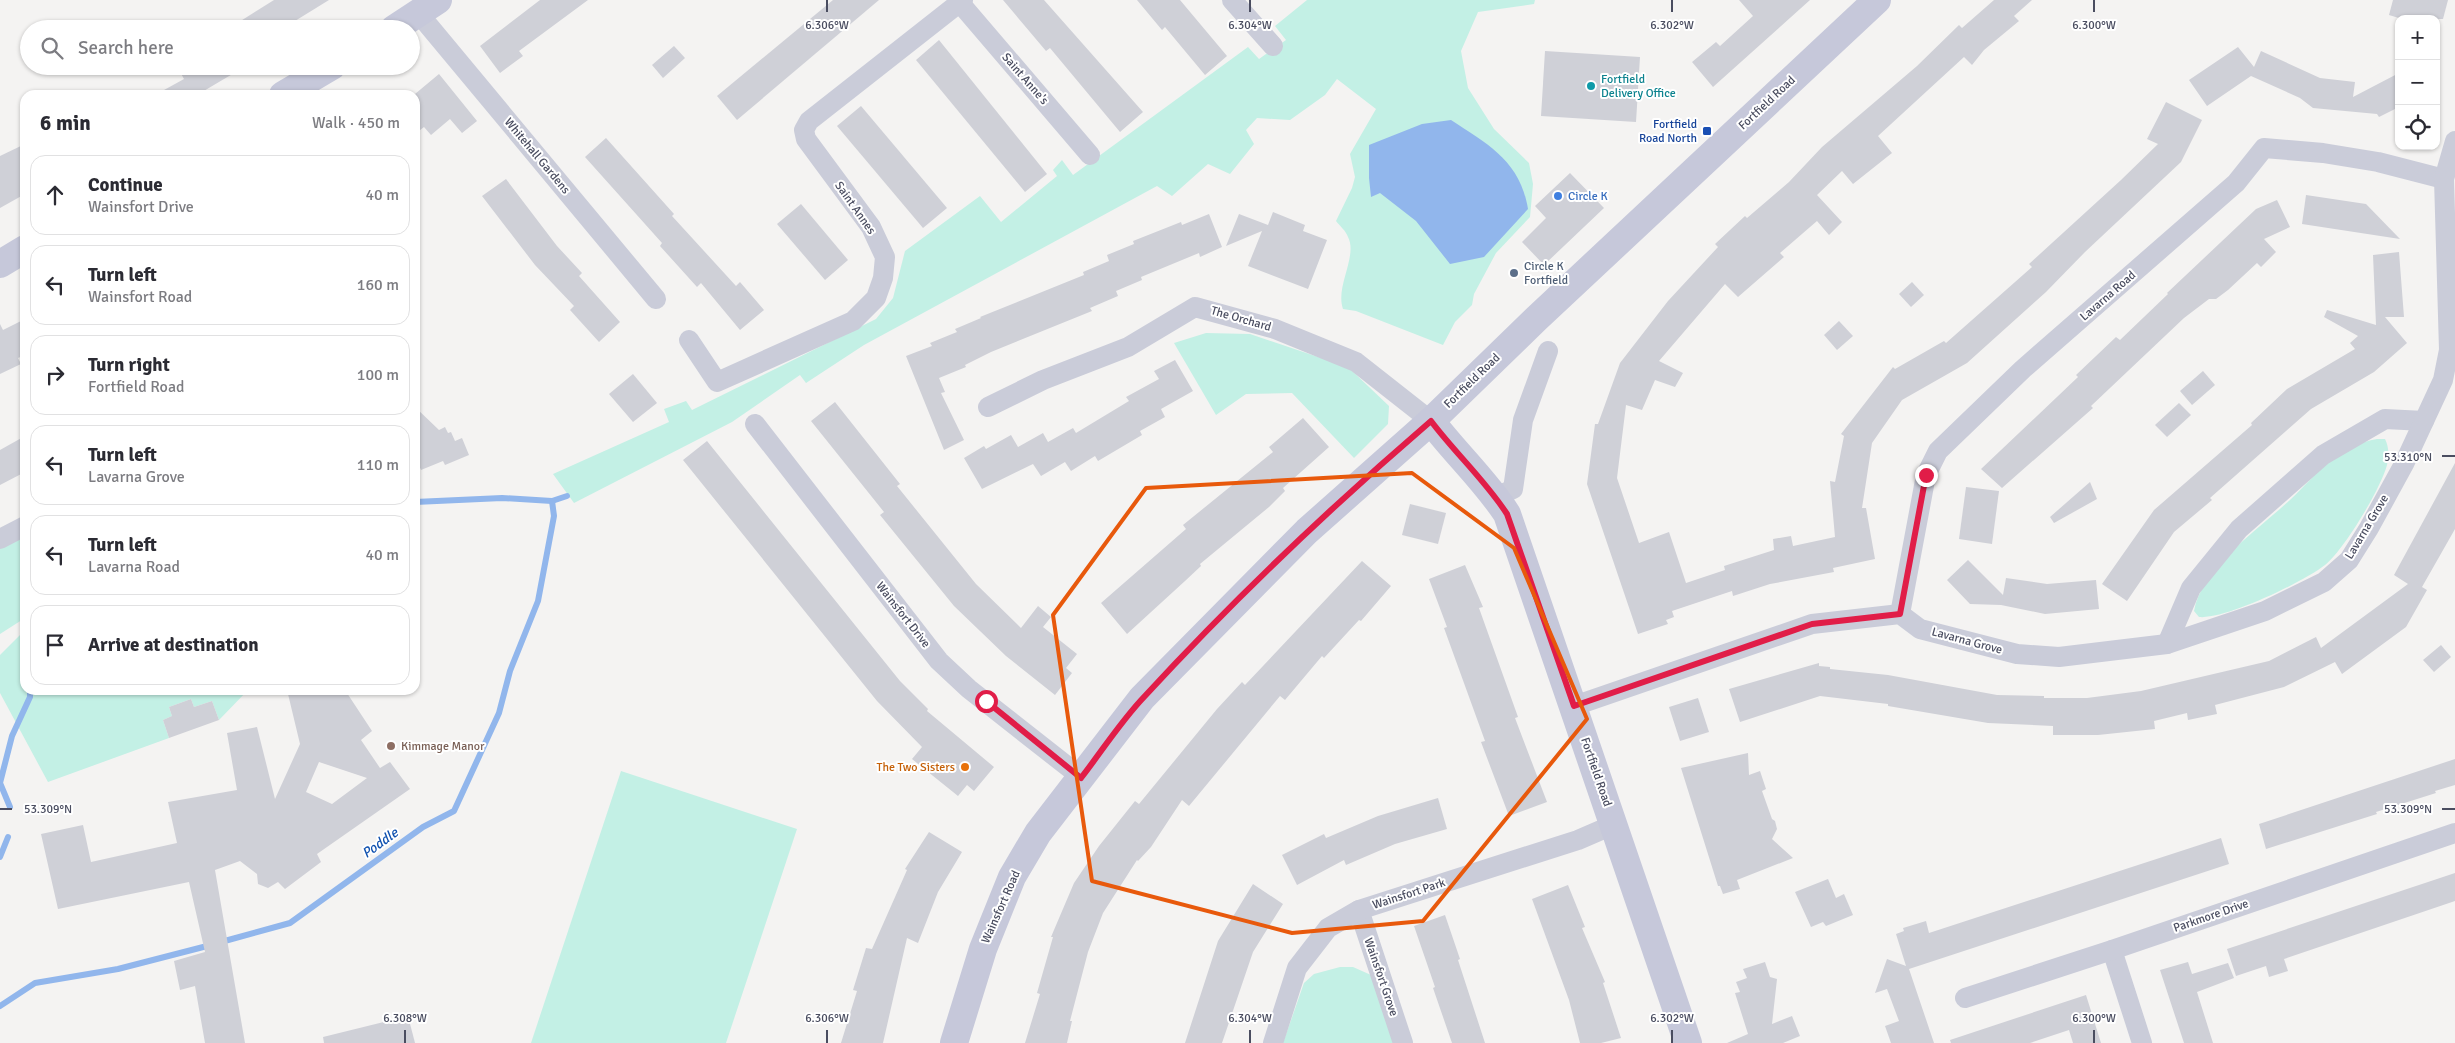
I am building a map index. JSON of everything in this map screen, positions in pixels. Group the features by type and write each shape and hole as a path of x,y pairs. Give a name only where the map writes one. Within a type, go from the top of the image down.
{"main road":[{"name":"Fortfield Road","path":"1688,1043 1507,514 1496,497 1448,444 1431,421 1536,319 1877,0"},
{"path":"408,20 428,7"},
{"path":"291,90 317,75"},
{"path":"0,264 20,252"},
{"name":"Wainsfort Road","path":"954,1043 983,948 1012,877 1038,833 1142,698 1307,531 1431,421"}],"street":[{"path":"1232,0 1273,46"},
{"name":"Saint Annes","path":"689,340 717,382 853,321 876,298 883,278 884,257 871,227 806,140 804,130 809,121 961,1"},
{"name":"Saint Anne's","path":"961,1 1090,155"},
{"name":"Whitehall Gardens","path":"428,7 656,299"},
{"name":"Lavarna Grove","path":"1900,614 1920,629 2017,654 2059,657 2167,644 2265,611 2324,582 2349,560 2404,464 2442,380 2449,350 2444,179 2455,141"},
{"name":"Lavarna Road","path":"1900,614 1926,475 1938,451 2023,370 2236,182 2264,148 2323,152 2378,162 2444,179"},
{"name":"The Orchard","path":"988,407 1043,380 1128,347 1195,307 1276,329 1356,362 1431,421"},
{"path":"1496,497 1513,489 1524,420 1548,351"},
{"path":"2167,644 2191,588 2233,536 2323,455 2385,419 2424,421"},
{"name":"Wainsfort Drive","path":"756,424 939,662 969,689 1081,778"},
{"path":"0,539 20,529"},
{"path":"1574,706 1812,624 1900,614"},
{"name":"Wainsfort Park","path":"1273,1043 1298,968 1328,928 1358,910 1578,840 1614,824"},
{"name":"Parkmore Drive","path":"1965,998 2455,833"},
{"name":"Wainsfort Grove","path":"1358,910 1404,1043"},
{"path":"2112,950 2142,1043"}],"highlighted area":[{"path":"1412,473 1514,548 1587,719 1423,921 1292,933 1092,881 1053,615 1146,488"}],"green space":[{"path":"1307,0 1535,0 1534,4 1478,12 1461,51 1468,88 1494,129 1529,163 1533,184 1530,217 1496,253 1474,294 1472,305 1455,322 1443,345 1356,311 1343,309 1341,300 1349,262 1350,245 1346,233 1336,221 1352,188 1355,177 1350,154 1376,109 1337,79 1325,95 1290,120 1257,118 1246,130 1254,144 1230,174 1208,164 1172,196 1157,186 864,345 806,383 800,375 732,422 574,503 553,474 669,422 664,409 686,401 692,410 876,319 893,298 905,251 980,196 1001,222 1057,176 1053,170 1062,160 1073,175 1248,47 1259,59 1286,40 1275,26"},
{"path":"1206,333 1250,334 1348,367 1389,406 1388,424 1354,458 1292,393 1246,394 1216,415 1174,343"},
{"path":"2377,439 2385,439 2388,448 2388,461 2383,475 2361,518 2342,546 2325,565 2300,581 2264,598 2227,613 2199,617 2194,611 2199,595 2208,579 2233,550 2290,500 2332,459 2353,446"},
{"path":"20,537 20,621 0,634 0,547"},
{"path":"20,635 20,695 243,695 219,720 212,701 194,707 191,699 169,707 172,716 163,720 169,738 48,782 0,693 0,655"},
{"path":"621,771 797,829 726,1043 531,1043"},
{"path":"1340,967 1353,967 1371,975 1395,1043 1283,1043 1304,983 1314,974"}],"water":[{"path":"1451,120 1490,146 1510,166 1524,192 1528,209 1484,257 1450,264 1416,221 1380,193 1371,197 1369,145 1422,124"}],"building":[{"path":"274,0 329,0 297,20 242,20"},
{"path":"540,0 588,0 519,51 523,56 500,73 480,46"},
{"path":"833,0 879,0 737,120 717,96"},
{"path":"1003,0 1044,0 1143,112 1120,132 1050,48 1046,51"},
{"path":"1137,0 1180,0 1227,56 1205,75 1165,27 1162,30"},
{"path":"1739,0 1810,0 1713,87 1692,62 1716,42 1720,46 1753,16"},
{"path":"1994,0 2032,0 2014,16 2019,21 1984,50 1972,65 1964,57 1878,136 1892,153 1853,184 1842,171 1817,195 1842,222 1829,235 1817,221 1780,253 1784,257 1738,297 1725,284 1659,361 1683,373 1675,387 1655,380 1642,410 1626,405 1617,478 1639,543 1669,532 1686,583 1725,570 1724,566 1774,550 1773,539 1791,536 1793,546 1835,537 1830,481 1835,482 1844,436 1841,434 1893,367 1895,369 1944,341 1946,343 2032,267 2029,264 2158,144 2147,139 2166,102 2202,120 2181,162 2085,252 2046,292 1967,363 1902,400 1872,443 1862,508 1866,508 1875,559 1833,568 1834,572 1770,584 1733,596 1732,591 1672,611 1674,617 1666,620 1668,624 1638,634 1587,484 1595,424 1598,424 1620,363 1668,301 1718,247 1715,244 1745,216 1747,218 1789,182 1822,147 1917,66 1959,25 1962,28"},
{"path":"2393,0 2448,0 2443,19 2440,19 2440,15 2395,15 2395,17 2389,15"},
{"path":"939,40 1047,174 1025,192 916,60"},
{"path":"674,46 685,58 663,78 652,65"},
{"path":"2238,47 2254,67 2261,51 2320,78 2355,82 2353,97 2395,75 2395,109 2379,117 2377,114 2313,108 2300,98 2251,76 2207,106 2189,80"},
{"name":"Fortfield Delivery Office","path":"1545,51 1640,57 1636,122 1541,116"},
{"path":"439,74 477,121 462,133 450,119 431,135 424,127 420,130 420,90"},
{"path":"182,75 231,75 205,90 164,90 184,79"},
{"path":"861,106 947,208 923,228 837,126"},
{"path":"606,138 674,214 672,216 736,286 740,282 764,310 740,330 701,283 697,287 660,246 662,243 585,157"},
{"path":"20,146 20,197 0,208 0,156"},
{"path":"1570,173 1604,208 1544,265 1522,242 1546,218 1535,206"},
{"path":"506,179 557,246 582,273 579,276 620,322 599,342 570,310 574,306 535,265 482,196"},
{"path":"2306,195 2366,204 2400,239 2302,224"},
{"path":"2277,200 2290,227 2264,239 2276,252 2261,267 2257,263 2228,290 2216,299 2209,299 2184,318 2091,406 2093,408 2002,488 1981,469 2078,377 2076,375 2116,337 2120,340 2256,209"},
{"path":"801,204 848,260 825,280 777,224"},
{"path":"1273,212 1305,225 1303,231 1327,240 1308,289 1248,266 1262,231 1226,246 1239,214 1268,225"},
{"path":"1209,214 1222,247 1200,257 1199,253 1141,277 1142,280 1116,291 1118,296 1090,308 1092,311 991,352 965,365 966,367 939,378 945,392 941,393 964,440 944,450 906,356 932,346 930,343 957,332 955,329 980,317 1084,275 1083,272 1109,261 1107,255 1134,244 1133,241 1181,222 1182,225"},
{"path":"2399,252 2404,317 2385,317 2407,343 2374,372 2311,409 2210,498 2212,500 2174,532 2127,601 2102,584 2154,510 2252,425 2251,423 2287,389 2355,349 2350,343 2358,336 2324,317 2327,310 2376,325 2373,255"},
{"path":"1912,282 1924,295 1911,307 1899,294"},
{"path":"1839,321 1853,336 1837,350 1824,335"},
{"path":"20,322 20,357 18,358 20,364 0,374 0,324 3,330"},
{"path":"1175,360 1193,391 1161,409 1165,417 1140,431 1142,435 1098,461 1095,456 1071,471 1065,462 1041,476 1033,464 982,489 964,458 984,446 986,449 1011,435 1018,447 1043,433 1048,442 1073,428 1076,433 1129,401 1126,397 1159,379 1154,371"},
{"path":"2203,371 2215,385 2192,405 2180,391"},
{"path":"633,374 657,403 633,422 609,394"},
{"path":"835,402 900,484 897,486 976,584 1021,628 1038,606 1051,617 1043,627 1077,654 1066,668 1072,673 1055,695 1006,656 954,606 880,515 884,512 811,421"},
{"path":"2179,403 2191,415 2167,437 2155,425"},
{"path":"420,412 439,430 445,427 448,433 451,432 455,441 462,438 469,455 445,465 443,461 421,470"},
{"path":"1303,418 1329,447 1283,488 1285,491 1269,507 1200,564 1201,566 1127,634 1101,603 1186,529 1183,525 1273,452 1269,447"},
{"path":"20,439 20,475 0,485 0,450"},
{"path":"707,441 900,681 928,709 927,711 994,767 974,791 967,785 958,796 912,759 922,747 877,701 683,460"},
{"path":"2455,463 2455,529 2422,587 2427,590 2406,627 2342,674 2335,662 2284,687 2215,705 2217,714 2188,720 2187,713 2154,721 2155,729 2098,735 2053,735 2053,726 1988,723 1888,706 1888,704 1820,696 1740,722 1729,689 1819,663 1819,666 1830,667 1830,669 1888,675 1997,695 2087,698 2141,691 2269,661 2316,637 2321,648 2408,584 2394,575"},
{"path":"2090,482 2097,499 2054,523 2050,517"},
{"path":"1966,487 1999,491 1992,544 1959,539"},
{"path":"1410,504 1446,513 1438,544 1402,535"},
{"path":"1968,560 2003,595 2006,578 2047,584 2096,580 2099,609 2045,614 2001,605 1970,604 1947,580"},
{"path":"1362,561 1391,586 1361,621 1359,620 1324,658 1322,656 1285,700 1280,696 1189,806 1182,800 1151,847 1137,860 1103,913 1088,952 1070,1021 1072,1021 1067,1043 1025,1043 1040,994 1037,993 1053,937 1051,937 1074,883 1099,846 1135,801 1139,804 1217,709 1242,682 1245,685"},
{"path":"1465,565 1483,607 1479,608 1518,717 1515,718 1547,802 1509,816 1481,742 1485,741 1444,628 1447,627 1429,579"},
{"path":"2441,645 2451,657 2434,672 2423,660"},
{"path":"288,695 348,695 372,731 361,740 380,768 390,762 410,789 317,854 321,862 285,889 278,882 268,888 258,884 257,874 240,861 215,870 245,1043 205,1043 195,986 180,990 174,961 205,952 189,882 58,909 41,834 83,825 91,862 177,843 168,802 237,790 227,733 257,727 275,799 300,744","holes":["319,762 367,778 332,804 306,792"]},
{"path":"1698,698 1709,732 1680,741 1669,707"},
{"path":"191,699 194,707 212,701 219,720 169,738 163,720 172,716 169,707"},
{"path":"1748,753 1749,775 1760,771 1766,789 1762,791 1772,819 1775,821 1777,829 1772,839 1793,858 1737,880 1740,889 1723,894 1720,886 1718,886 1681,768"},
{"path":"2455,759 2455,785 2376,812 2377,814 2266,849 2259,824"},
{"path":"1438,798 1447,829 1395,844 1346,865 1344,860 1297,885 1282,855 1324,834 1326,838 1378,816"},
{"path":"929,832 962,852 938,892 918,943 907,938 883,1043 841,1043 857,991 853,990 866,948 872,949 907,870 905,869"},
{"path":"2221,838 2229,864 1909,969 1934,1043 1891,1043 1885,1026 1899,1021 1887,989 1875,993 1887,959 1906,966 1896,934 1904,931 1903,928 1926,921 1929,933"},
{"path":"2455,873 2455,901 2284,959 2288,971 2269,977 2266,966 2236,976 2227,949"},
{"path":"1828,879 1836,898 1844,894 1853,915 1826,926 1823,922 1811,927 1795,892"},
{"path":"1253,884 1283,904 1253,952 1222,1043 1185,1043 1218,941"},
{"path":"1568,885 1585,927 1582,928 1605,982 1603,983 1621,1038 1601,1043 1580,1043 1569,1000 1532,899"},
{"path":"1445,915 1485,1043 1452,1043 1433,988 1435,987 1414,926"},
{"path":"1765,962 1770,977 1777,979 1772,1024 1792,1016 1800,1036 1783,1043 1727,1043 1748,1034 1735,993 1740,992 1736,982 1747,978 1743,969"},
{"path":"2188,962 2192,974 2228,963 2234,978 2197,992 2213,1043 2184,1043 2160,970"},
{"path":"2086,995 2101,1043 2073,1043 2069,1030 2030,1043 1951,1043 1950,1040"},
{"path":"408,1016 415,1043 324,1043 323,1037"}],"waterway":[{"path":"420,502 502,498 552,501 567,496"},
{"name":"Poddle","path":"221,942 290,923 423,827 454,811 499,713 510,671 538,601 554,516 552,501"},
{"path":"10,807 0,783 12,736 30,695"},
{"path":"0,857 8,837"},
{"name":"Poddle","path":"0,1006 35,983 118,969 211,945"}],"place":[{"name":"Fortfield Delivery Office","path":"1591,86"},
{"name":"Fortfield Road North","path":"1707,131"},
{"name":"Circle K","path":"1558,196"},
{"name":"Circle K Fortfield","path":"1514,273"},
{"name":"Kimmage Manor","path":"391,746"},
{"name":"The Two Sisters","path":"965,767"}],"route":[{"path":"986,701 1081,778 1142,698 1224,614 1307,531 1431,421 1448,444 1496,497 1507,514 1574,706 1812,624 1900,614 1926,475"}]}
